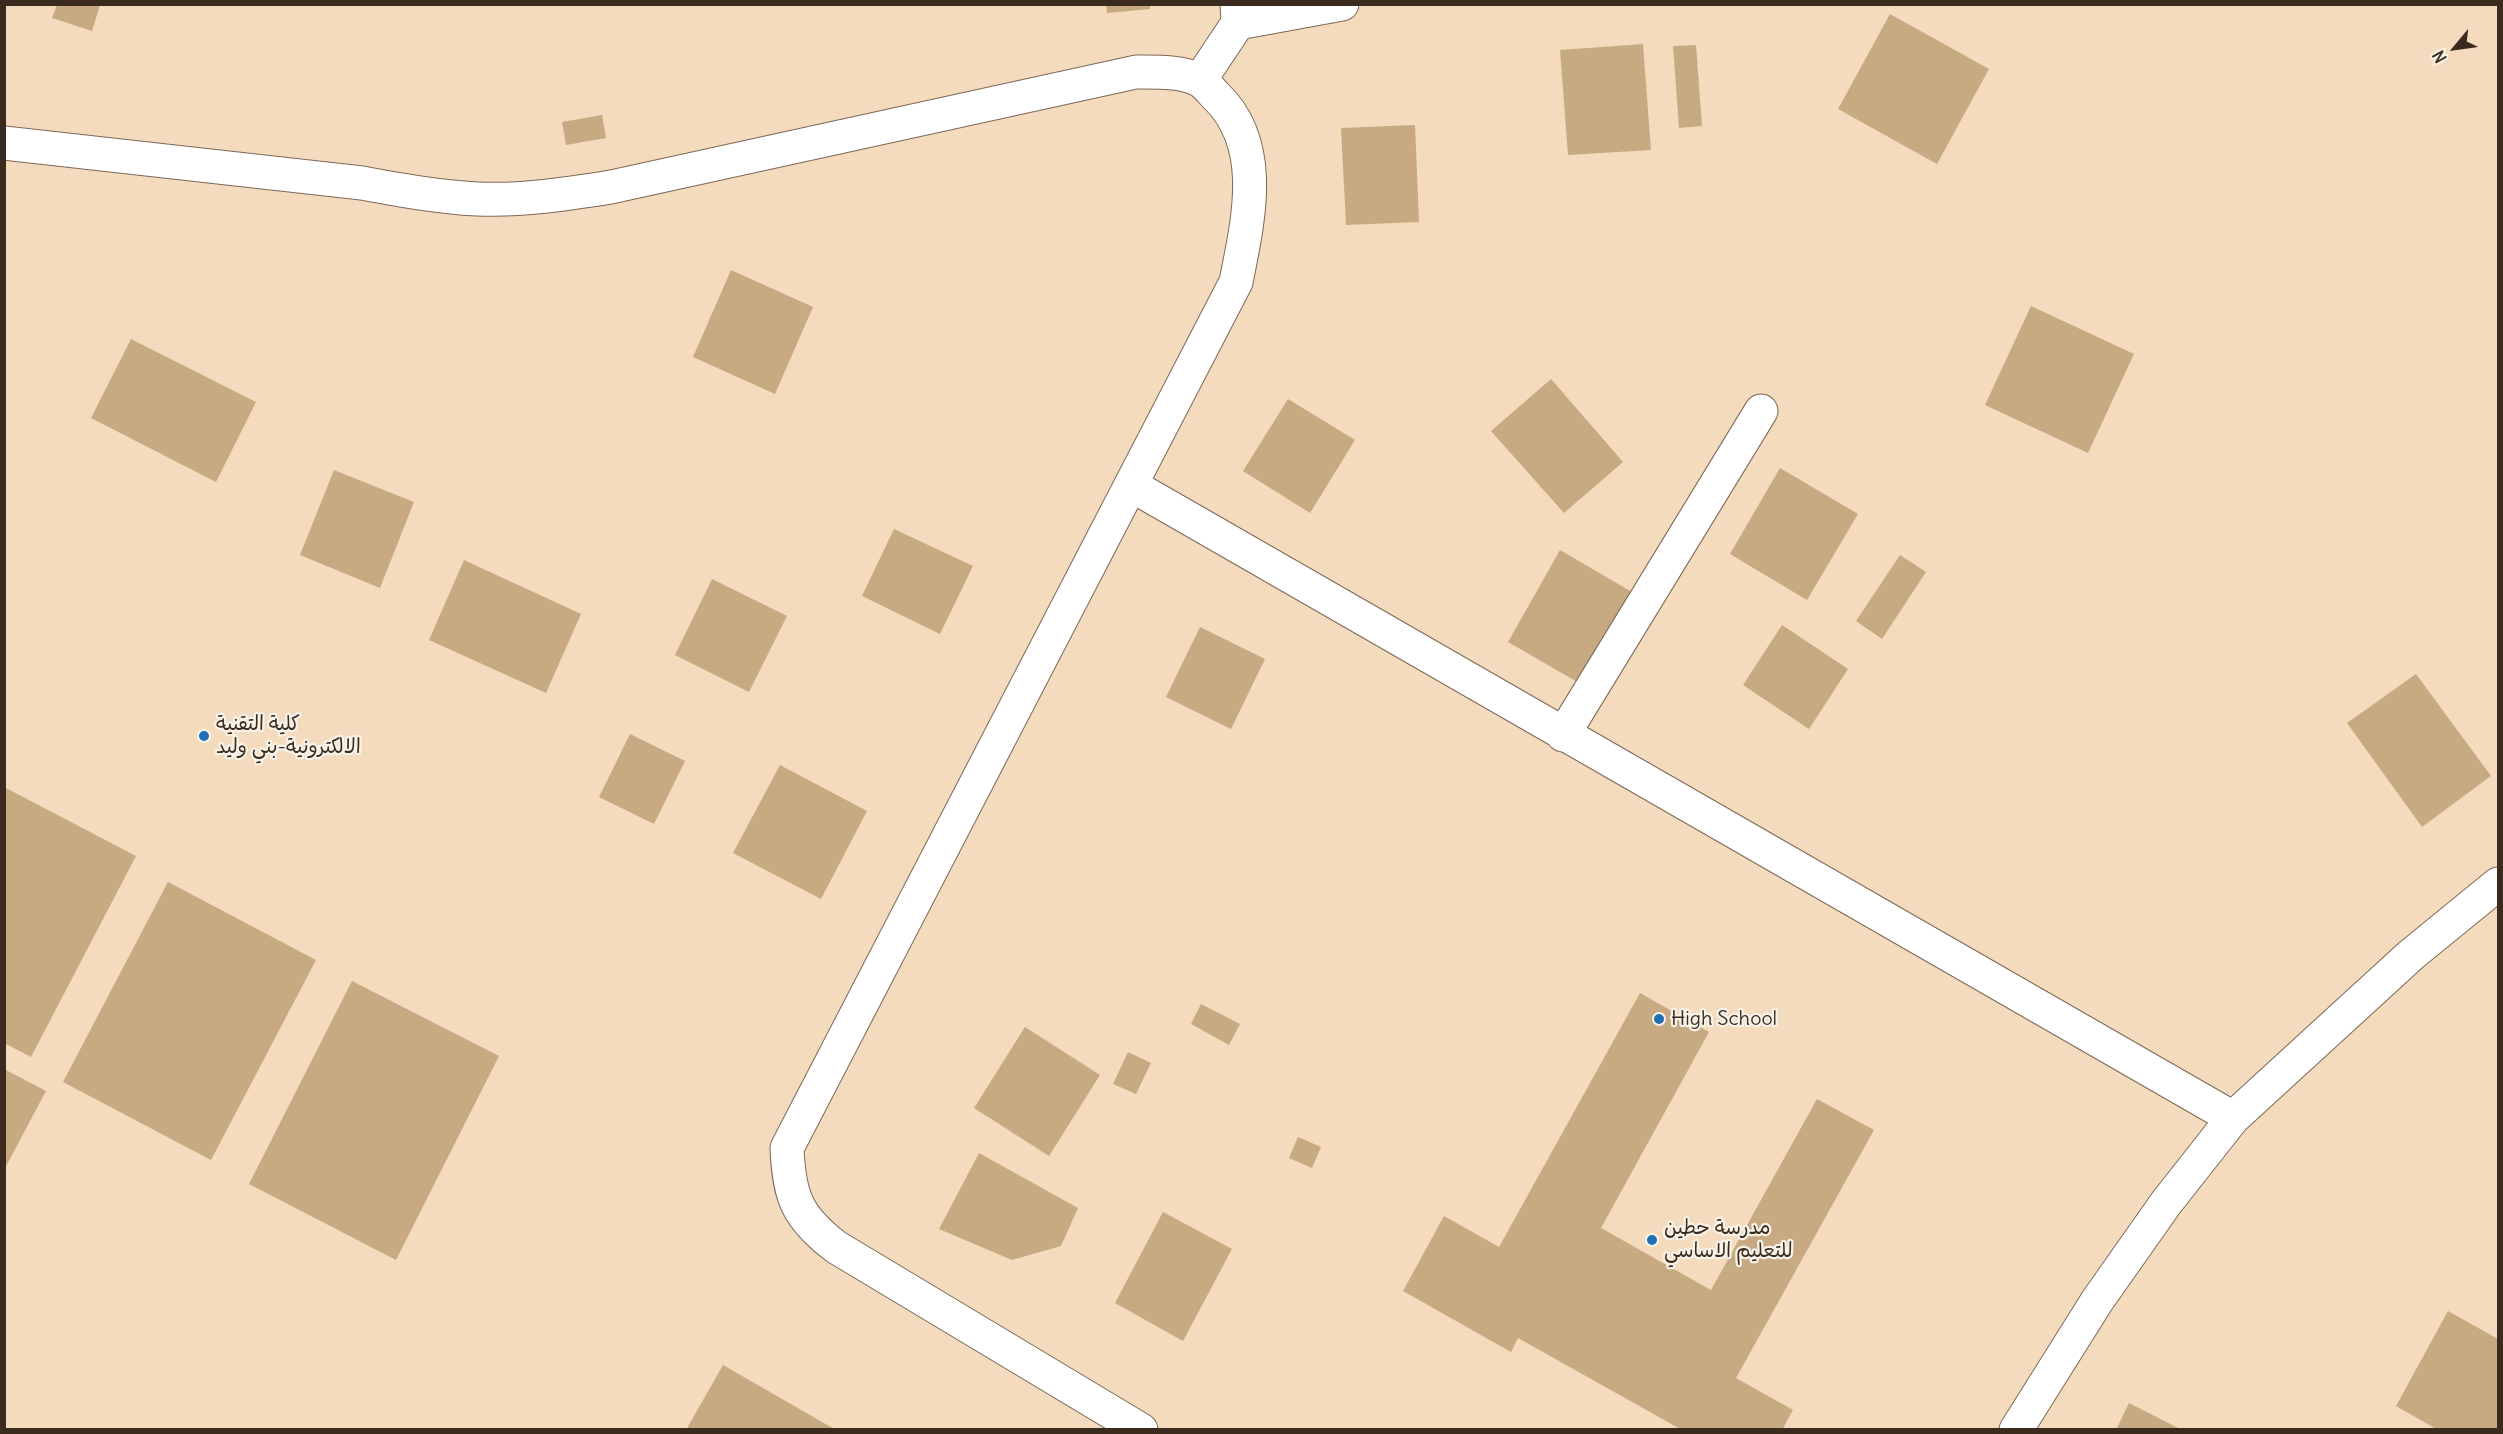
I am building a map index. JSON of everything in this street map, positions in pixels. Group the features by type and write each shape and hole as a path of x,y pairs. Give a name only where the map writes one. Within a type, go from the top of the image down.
{"street":[{"path":"1200,80 1238,14 1342,4"},
{"path":"4,143 362,183 420,194 479,199 524,198 611,187 1136,72 1166,72 1200,80 1226,105 1244,138 1251,182 1236,282 787,1148 788,1179 798,1208 814,1230 836,1247 1141,1430"},
{"path":"1563,735 1761,411"},
{"path":"1131,485 1563,735 2234,1118"},
{"path":"2016,1430 2097,1301 2166,1203 2234,1118 2411,955 2499,884"}],"building":[{"path":"1106,4 1150,4 1150,9 1107,13"},
{"path":"57,5 100,5 92,31 52,18"},
{"path":"1890,14 1989,69 1937,164 1838,109"},
{"path":"1643,44 1651,150 1568,155 1560,50"},
{"path":"1696,45 1702,126 1679,128 1673,46"},
{"path":"602,115 606,138 566,145 562,122"},
{"path":"1415,125 1419,222 1346,225 1341,128"},
{"path":"731,270 813,307 775,394 693,357"},
{"path":"2031,306 2134,354 2088,453 1985,405"},
{"path":"131,339 256,402 216,482 91,418"},
{"path":"1551,379 1623,462 1564,513 1491,431"},
{"path":"1288,399 1355,440 1310,513 1243,471"},
{"path":"1780,468 1858,514 1807,600 1730,554"},
{"path":"334,470 414,502 380,588 300,555"},
{"path":"894,529 973,566 940,634 862,596"},
{"path":"1560,550 1632,592 1579,683 1508,642"},
{"path":"1900,555 1926,572 1882,639 1856,621"},
{"path":"464,560 581,614 546,693 429,640"},
{"path":"712,579 787,616 749,692 675,655"},
{"path":"1782,625 1848,669 1809,729 1743,685"},
{"path":"1200,627 1265,659 1231,729 1166,697"},
{"path":"2416,674 2491,776 2422,827 2347,723"},
{"path":"630,734 685,761 654,824 599,797"},
{"path":"780,765 867,811 821,899 733,853"},
{"path":"4,787 136,856 31,1057 4,1043"},
{"path":"168,882 316,960 211,1160 63,1082"},
{"path":"352,981 499,1056 396,1260 249,1184"},
{"path":"1640,993 1709,1032 1601,1228 1711,1290 1817,1099 1874,1130 1736,1378 1793,1410 1782,1430 1682,1430 1518,1338 1511,1352 1403,1291 1444,1216 1499,1247"},
{"path":"1201,1004 1240,1024 1229,1045 1191,1024"},
{"path":"1025,1027 1100,1075 1049,1156 974,1108"},
{"path":"1128,1052 1151,1063 1136,1094 1113,1084"},
{"path":"4,1069 46,1091 4,1170"},
{"path":"1298,1137 1321,1147 1312,1168 1289,1158"},
{"path":"979,1153 1078,1208 1061,1246 1012,1260 939,1229"},
{"path":"1163,1212 1232,1249 1183,1341 1115,1303"},
{"path":"2448,1311 2498,1339 2498,1430 2438,1430 2396,1406"},
{"path":"723,1365 836,1430 686,1430"},
{"path":"2129,1403 2182,1430 2116,1430"}],"place":[{"name":"كلية التقنية الالكترونية-بني وليد","path":"204,736"},
{"name":"High School","path":"1659,1019"},
{"name":"مدرسة حطين للتعليم الاساسي","path":"1652,1240"}]}
